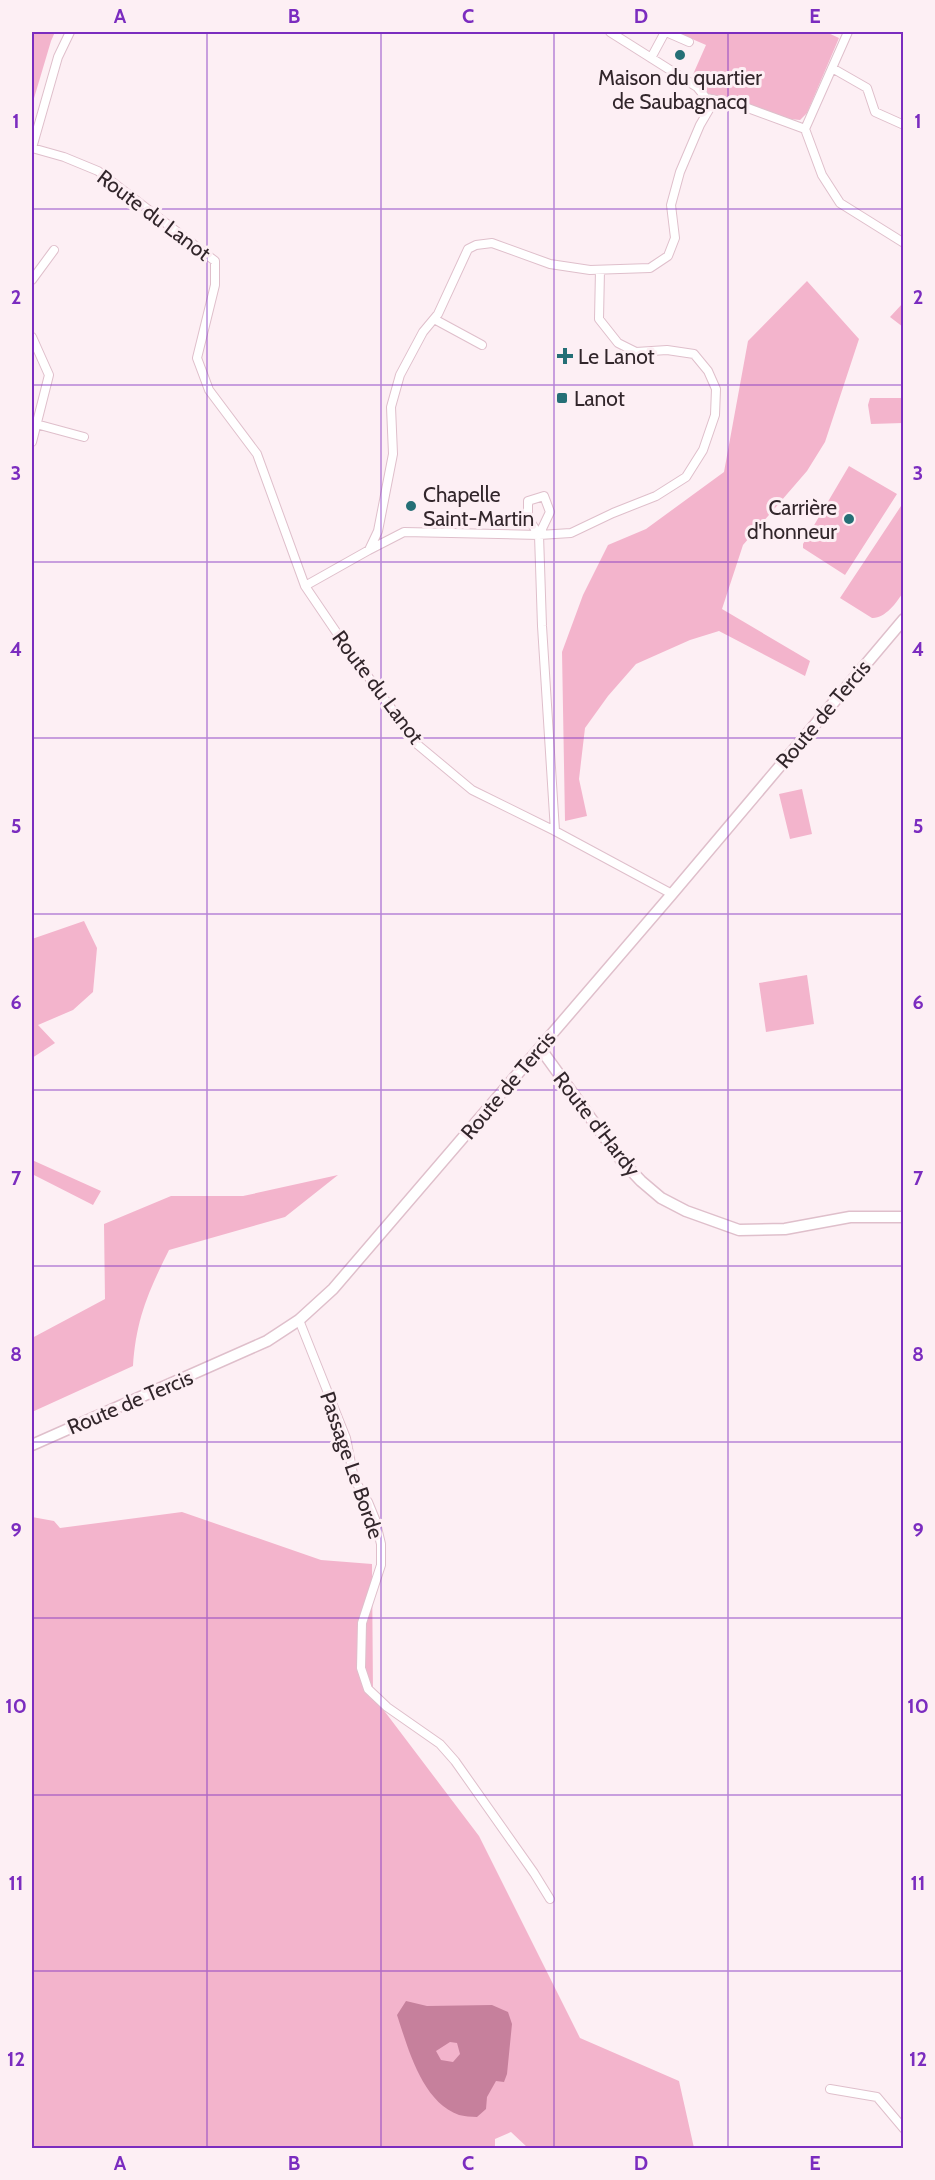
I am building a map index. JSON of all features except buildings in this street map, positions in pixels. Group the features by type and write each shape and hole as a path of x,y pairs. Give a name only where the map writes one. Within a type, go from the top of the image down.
{"main road":[{"name":"Route de Tercis","path":"32,1444 251,1349 300,1320 348,1273 672,894 903,619"},
{"name":"Route d'Hardy","path":"540,1048 621,1160 661,1198 686,1211 739,1230 785,1229 850,1218 903,1216"}],"street":[{"path":"32,148 58,57 70,32"},
{"path":"610,32 697,87 706,98 714,101 724,100 805,129"},
{"path":"651,58 666,32 689,42"},
{"path":"848,32 805,129 822,175 840,203 903,243"},
{"path":"831,68 867,88 875,112 903,125"},
{"path":"369,550 378,531 393,454 391,407 400,375 423,332 434,319 468,249 476,245 492,243 550,264 600,270 650,268 668,256 675,238 671,205 680,172 700,125 714,101"},
{"name":"Route du Lanot","path":"32,148 64,157 98,171 215,261 215,285 197,358 209,390 257,454 305,586 418,745 472,790 555,831 672,894"},
{"path":"32,280 54,250"},
{"path":"305,586 404,532 539,535 571,533 656,496 686,477 703,450 715,415 716,389 708,372 693,354 667,350 636,352 618,343 599,319 600,270"},
{"path":"434,319 482,345"},
{"path":"32,338 49,375 32,442"},
{"path":"36,424 84,437"},
{"path":"539,535 528,518 528,501 544,496 550,512 539,535 555,831"},
{"name":"Passage Le Borde","path":"300,1320 346,1438 354,1479 375,1518 381,1544 381,1565 362,1623 361,1668 368,1689 387,1707 440,1744 455,1761 550,1899"},
{"path":"830,2089 877,2097 903,2128"}],"shaded area":[{"path":"32,32 55,32 32,105"},
{"path":"676,32 826,32 839,38 807,113 800,120 790,119 723,96 711,97 691,79 706,45"},
{"path":"807,281 859,339 825,442 807,471 743,545 722,609 810,661 805,676 719,631 690,640 636,664 608,696 585,728 579,779 587,816 565,821 562,652 583,595 608,545 646,529 724,472 748,341"},
{"path":"903,303 903,327 890,317"},
{"path":"870,398 903,398 903,423 871,424 868,405"},
{"name":"Carrière d'honneur","path":"849,466 897,494 845,575 803,548 803,544"},
{"path":"903,503 905,564 903,592 886,613 872,618 840,598"},
{"path":"802,789 812,834 790,839 779,794"},
{"path":"84,921 97,948 93,992 73,1010 38,1025 55,1043 32,1058 32,939"},
{"path":"807,975 814,1024 766,1032 759,983"},
{"path":"32,1160 101,1191 93,1205 32,1174"},
{"path":"338,1175 285,1217 169,1250 144,1307 137,1334 133,1366 32,1412 32,1338 105,1299 104,1224 171,1196 243,1196"},
{"path":"182,1512 321,1560 372,1564 373,1696 479,1836 580,2038 679,2081 694,2148 528,2148 511,2132 495,2139 495,2148 32,2148 32,1517 54,1521 60,1528"},
{"path":"406,2001 427,2006 492,2005 508,2012 512,2024 507,2074 504,2082 496,2081 487,2097 486,2109 477,2117 459,2115 435,2099 418,2072 397,2015","holes":["450,2042 457,2043 460,2054 453,2062 441,2060 436,2051"]}],"place":[{"name":"Maison du quartier de Saubagnacq","path":"680,55"},
{"name":"Le Lanot","path":"565,356"},
{"name":"Lanot","path":"562,398"},
{"name":"Chapelle Saint-Martin","path":"411,506"},
{"name":"Carrière d'honneur","path":"849,519"}]}
